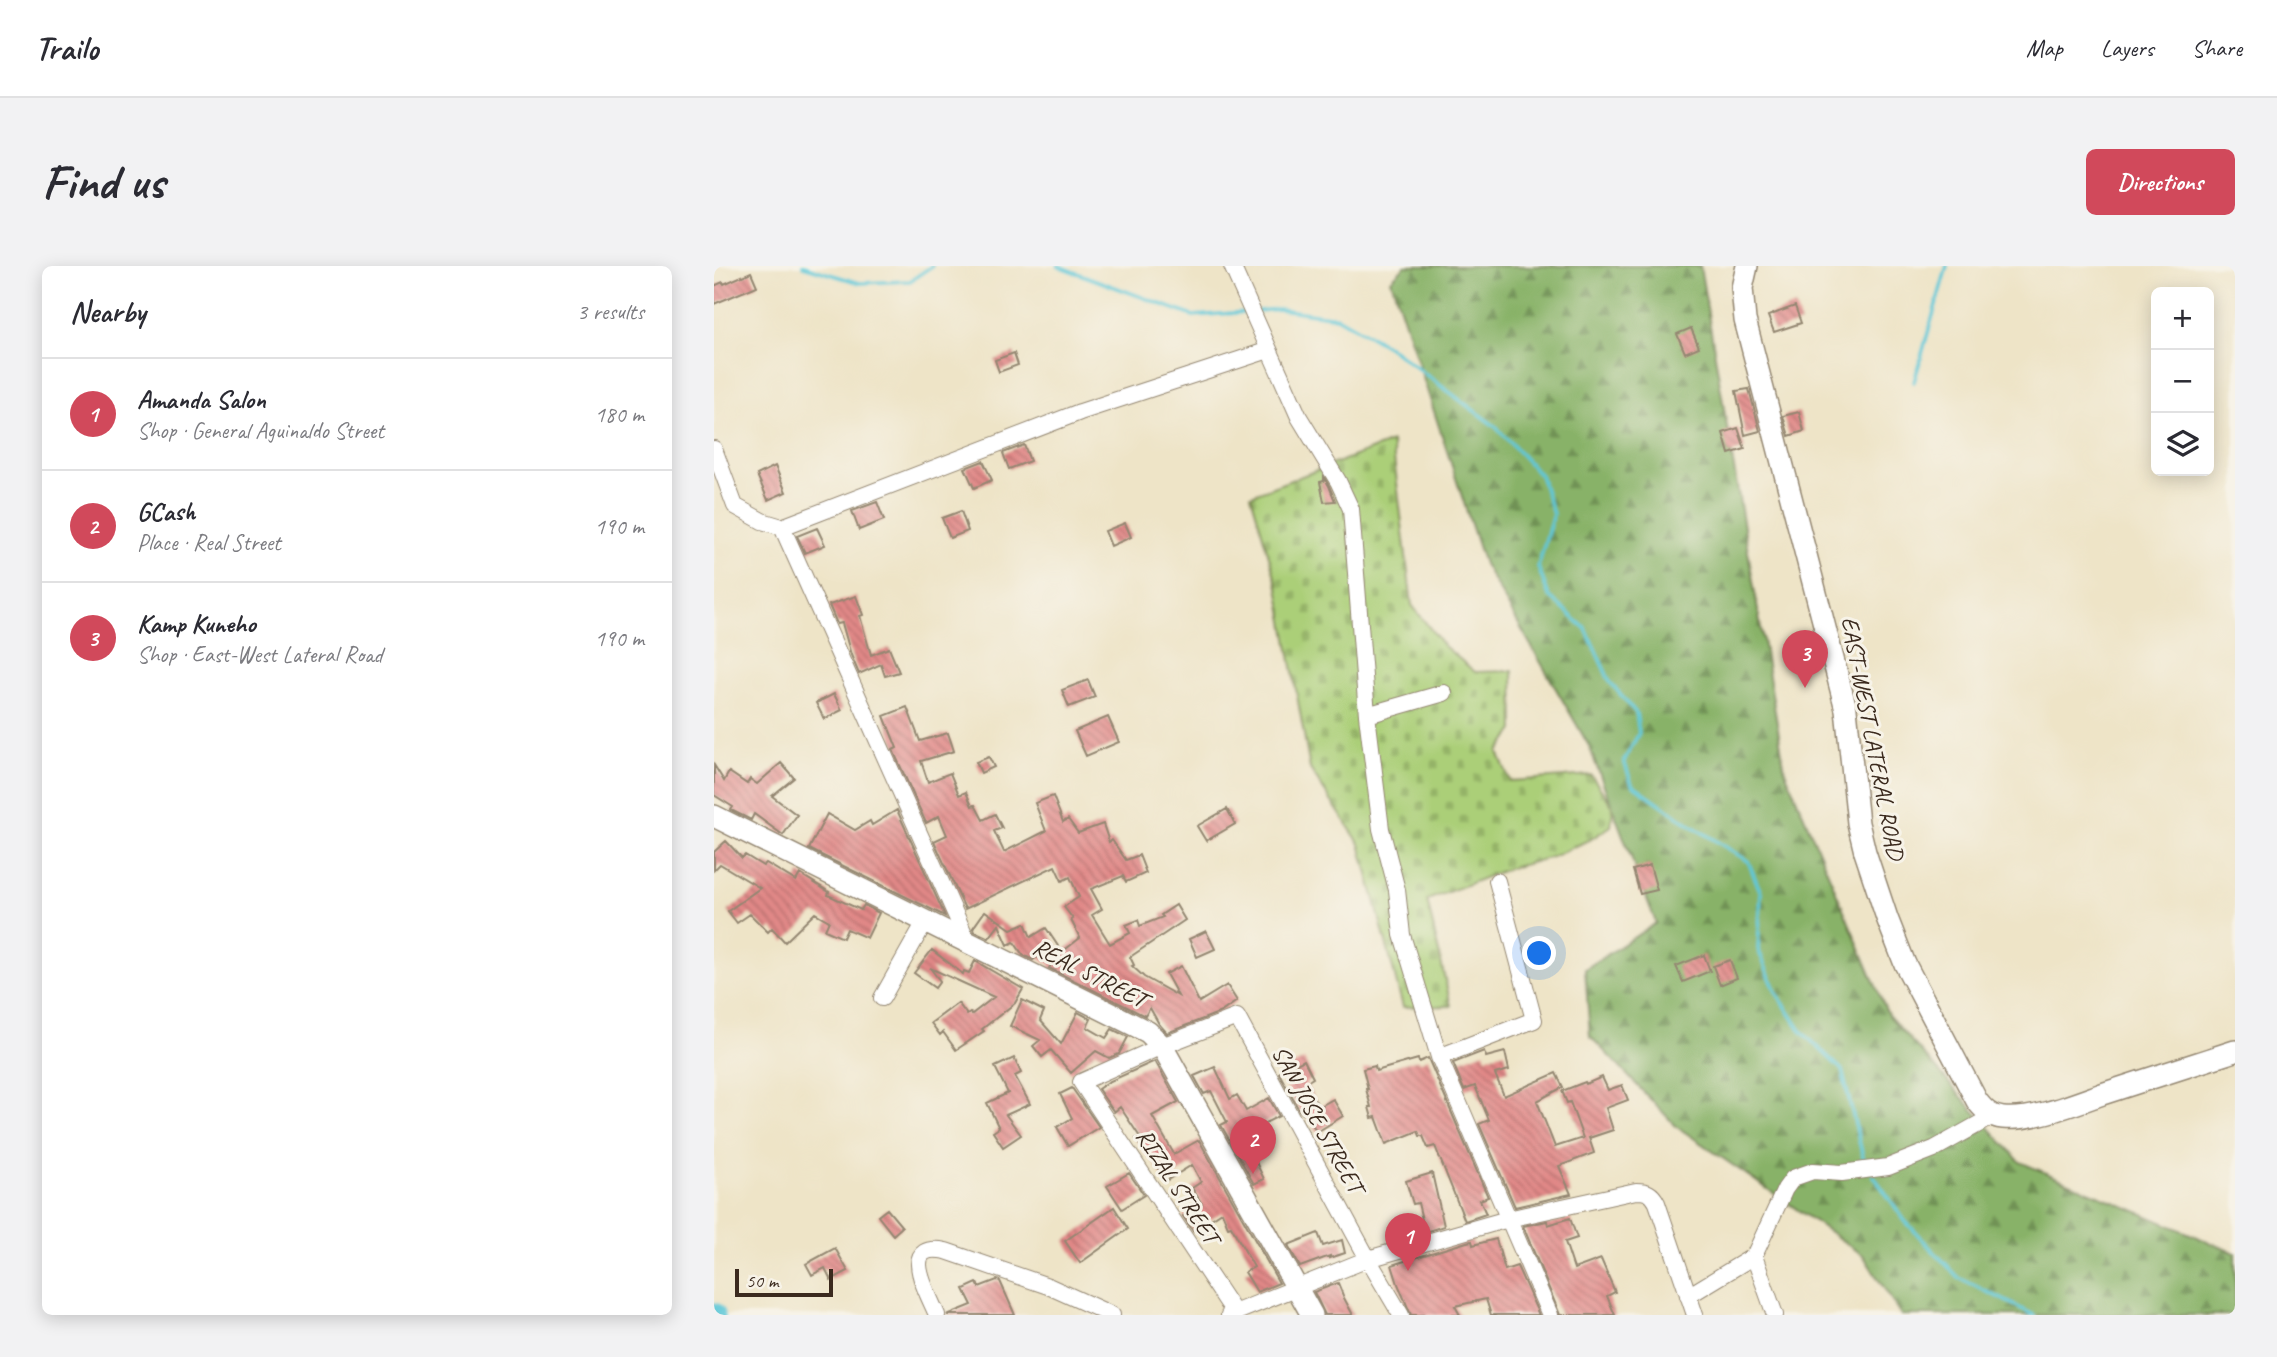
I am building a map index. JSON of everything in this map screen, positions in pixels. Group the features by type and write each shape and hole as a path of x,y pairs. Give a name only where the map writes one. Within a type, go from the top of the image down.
{"main road":[{"name":"EAST-WEST LATERAL ROAD","path":"1747,266 1742,288 1745,320 1846,709 1857,814 1865,852 1912,980 1973,1094 1984,1110 1993,1116"},
{"name":"REAL STREET","path":"714,816 1149,1032 1162,1046 1312,1315"},
{"path":"1993,1116 2018,1118 2059,1108 2235,1051"}],"street":[{"path":"1231,266 1299,417 1338,481 1351,509 1367,715 1381,829 1397,891 1402,936 1439,1057 1550,1315"},
{"path":"714,449 735,506 762,521 782,527 1080,412 1269,350"},
{"path":"782,527 967,940"},
{"path":"1367,715 1444,692"},
{"path":"1439,1057 1534,1020 1497,881"},
{"path":"882,998 926,920"},
{"name":"SAN JOSE STREET","path":"1162,1046 1237,1017 1401,1315"},
{"name":"RIZAL STREET","path":"1162,1046 1082,1082 1233,1314"},
{"path":"1688,1296 1754,1256 1785,1189 1793,1178 1813,1171 1842,1173 1888,1167 1934,1149 1993,1116"},
{"path":"1233,1314 1368,1259 1508,1219 1644,1191 1653,1194 1657,1203 1695,1315"},
{"path":"937,1315 919,1270 919,1259 924,1252 934,1248 1048,1286 1112,1315"},
{"path":"1754,1256 1775,1315"}],"green space":[{"path":"1405,266 1700,266 1785,771 1888,1015 2020,1162 2235,1253 2235,1315 1901,1315 1863,1255 1676,1126 1590,1036 1585,969 1656,923 1589,746 1484,564 1391,280"},
{"path":"1392,442 1412,605 1443,645 1475,672 1513,671 1514,730 1498,752 1510,781 1591,775 1613,807 1611,826 1591,839 1552,857 1507,869 1427,900 1451,1006 1403,1007 1360,844 1310,769 1278,587 1251,495"}],"building":[{"path":"751,272 757,286 714,304 714,286"},
{"path":"1795,306 1801,323 1774,332 1768,316"},
{"path":"1691,328 1699,347 1685,353 1677,334"},
{"path":"1014,353 1018,365 999,372 995,360"},
{"path":"1749,389 1760,431 1745,435 1736,391"},
{"path":"1799,412 1804,431 1789,436 1783,416"},
{"path":"1738,428 1745,449 1729,454 1723,433"},
{"path":"1024,445 1030,461 1009,469 1003,453"},
{"path":"983,461 992,480 974,488 965,468"},
{"path":"775,466 786,492 768,500 757,475"},
{"path":"1324,477 1335,501 1324,502 1320,482 1324,481"},
{"path":"877,502 884,520 859,530 852,511"},
{"path":"961,511 968,531 950,538 942,518"},
{"path":"1125,523 1131,537 1111,546 1105,531"},
{"path":"817,528 825,545 805,553 797,536"},
{"path":"856,596 863,615 860,616 871,655 889,648 899,672 885,676 881,664 859,674 842,623 837,624 829,605"},
{"path":"1088,680 1095,697 1069,707 1062,690"},
{"path":"834,694 842,710 824,719 816,703"},
{"path":"907,707 920,741 948,733 954,751 921,761 928,782 950,773 959,795 966,792 972,806 975,805 983,820 995,814 1002,828 994,831 1004,852 1046,831 1035,803 1053,796 1063,822 1068,819 1078,833 1103,824 1109,842 1112,840 1126,860 1139,855 1146,873 1126,882 1123,876 1091,889 1102,909 1092,915 1110,944 1130,933 1126,925 1138,920 1140,926 1163,917 1161,915 1176,905 1185,920 1130,957 1134,965 1132,966 1144,977 1178,996 1166,974 1181,966 1199,1002 1227,985 1237,1001 1221,1012 1167,1033 1150,1008 1145,1016 1049,968 1051,965 1037,957 1033,960 1023,955 1014,942 1008,945 999,925 989,938 974,931 973,928 985,911 1011,929 1025,923 1031,937 1046,928 1062,952 1080,938 1071,920 1073,919 1064,907 1079,897 1070,877 1062,881 1055,866 965,909 934,841 947,835 939,816 926,823 893,750 897,748 884,716"},
{"path":"1108,717 1119,742 1086,756 1075,731"},
{"path":"989,757 994,767 981,773 976,762"},
{"path":"781,763 794,778 772,796 797,815 783,835 754,814 751,820 731,810 733,807 714,795 714,765 724,781 729,772 747,784 750,779 757,784"},
{"path":"1227,809 1235,824 1206,841 1197,826"},
{"path":"897,810 945,916 809,849 827,814 855,830 870,821 872,825"},
{"path":"726,841 742,858 745,855 763,866 766,863 796,881 800,874 829,892 828,895 861,910 864,905 879,913 867,938 847,929 843,938 825,930 829,921 815,913 785,942 772,928 768,932 750,914 737,923 728,911 760,888 720,864 714,870 714,852"},
{"path":"1650,865 1657,890 1640,894 1633,870"},
{"path":"1206,931 1215,949 1197,957 1189,939"},
{"path":"932,950 963,974 964,971 969,973 975,961 1023,989 1015,1003 982,1029 984,1031 956,1050 943,1032 940,1035 931,1023 958,1003 967,1015 994,997 930,968 940,981 935,988 914,973"},
{"path":"1704,955 1710,971 1683,982 1676,966"},
{"path":"1730,960 1737,978 1720,985 1713,966"},
{"path":"1022,1000 1044,1011 1040,1020 1061,1044 1078,1012 1091,1019 1087,1027 1106,1038 1112,1029 1128,1037 1119,1054 1109,1058 1096,1051 1071,1073 1051,1050 1042,1057 1033,1046 1040,1040 1010,1026"},
{"path":"1484,1051 1486,1057 1505,1052 1509,1070 1495,1074 1504,1096 1556,1073 1563,1087 1537,1101 1555,1147 1583,1138 1570,1102 1567,1103 1562,1091 1602,1077 1608,1090 1622,1085 1628,1100 1606,1108 1613,1130 1589,1138 1594,1153 1559,1166 1571,1194 1515,1207 1479,1124 1489,1120 1475,1086 1464,1090 1453,1063"},
{"path":"1014,1058 1021,1073 1015,1076 1030,1104 1006,1115 1021,1135 1003,1147 993,1132 999,1128 987,1103 1008,1093 995,1067"},
{"path":"1428,1058 1488,1197 1480,1200 1486,1214 1465,1221 1435,1146 1428,1148 1418,1131 1386,1144 1376,1117 1372,1118 1369,1107 1363,1069 1375,1066 1376,1071"},
{"path":"1304,1060 1313,1078 1305,1083 1319,1107 1333,1099 1343,1116 1317,1132 1305,1113 1299,1110 1279,1073"},
{"path":"1155,1061 1178,1102 1152,1116 1174,1154 1199,1140 1279,1283 1257,1292 1245,1272 1254,1267 1231,1226 1228,1227 1222,1212 1193,1231 1183,1216 1202,1204 1192,1188 1201,1182 1192,1165 1166,1181 1136,1139 1140,1137 1120,1107 1114,1112 1098,1089"},
{"path":"1215,1067 1230,1099 1237,1095 1246,1111 1269,1098 1279,1116 1257,1127 1267,1148 1253,1156 1264,1179 1254,1184 1221,1125 1227,1122 1211,1091 1204,1094 1194,1076"},
{"path":"1072,1088 1099,1127 1068,1146 1057,1127 1072,1118 1060,1094"},
{"path":"1129,1173 1144,1195 1122,1209 1107,1186"},
{"path":"1432,1173 1444,1226 1425,1232 1418,1203 1413,1204 1406,1181"},
{"path":"1114,1207 1128,1229 1080,1263 1065,1241"},
{"path":"887,1209 902,1227 893,1235 878,1216"},
{"path":"1570,1218 1577,1238 1565,1242 1574,1269 1601,1259 1615,1292 1607,1296 1615,1315 1560,1315 1523,1226 1547,1221 1548,1225"},
{"path":"1318,1233 1323,1246 1342,1240 1345,1253 1300,1267 1288,1245"},
{"path":"1496,1239 1505,1270 1517,1266 1539,1315 1491,1315 1486,1299 1455,1306 1460,1315 1411,1315 1392,1265 1467,1242 1472,1241 1473,1245"},
{"path":"835,1248 848,1271 831,1280 825,1268 812,1275 806,1264"},
{"path":"1000,1281 1015,1315 947,1315 972,1305 964,1289 977,1283 979,1287"},
{"path":"1338,1283 1353,1315 1325,1315 1314,1292"}],"waterway":[{"path":"803,266 860,283 910,281 932,266"},
{"path":"1058,266 1193,316 1247,312"},
{"path":"1914,382 1947,266"},
{"path":"1258,311 1279,309 1337,317 1389,347 1496,427 1540,475 1553,514 1538,567 1549,596 1586,629 1610,682 1636,713 1639,733 1624,761 1632,784 1748,861 1761,893 1758,949 1776,992 1802,1032 1842,1070 1867,1166"},
{"path":"1873,1175 1905,1221 1959,1278 2034,1315"}],"place":[{"name":"Kamp Kuneho","path":"1805,688"},
{"name":"GCash","path":"1253,1174"},
{"name":"Amanda Salon","path":"1408,1271"}]}
